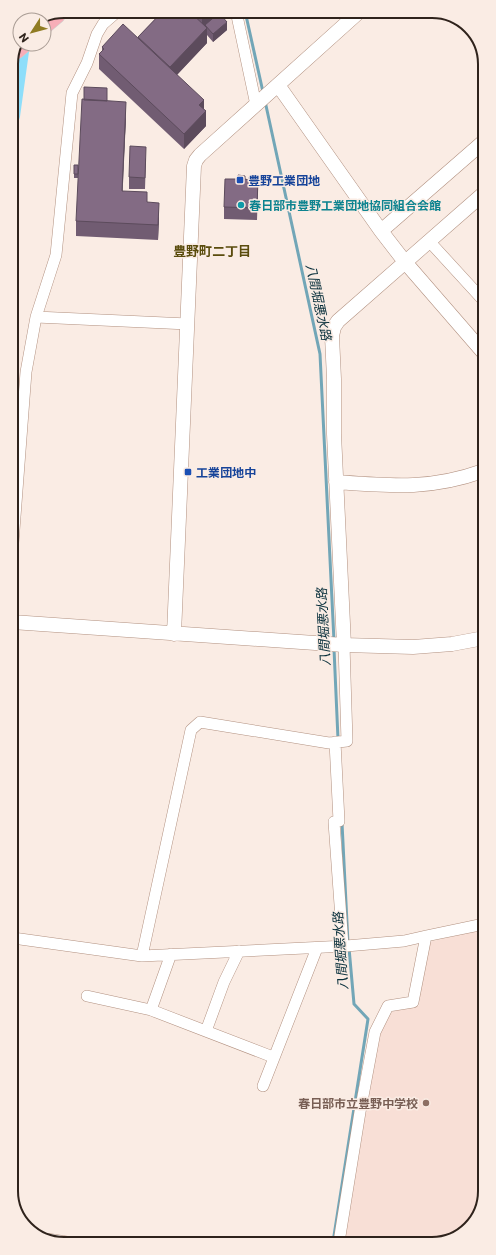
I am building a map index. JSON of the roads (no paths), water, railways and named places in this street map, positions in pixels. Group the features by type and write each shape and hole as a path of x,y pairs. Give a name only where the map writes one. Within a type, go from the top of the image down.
{"street":[{"path":"18,477 26,372 36,317 56,255 72,93 87,63 103,24 110,18"},
{"path":"238,18 257,103"},
{"path":"174,634 194,166 200,155 352,18"},
{"path":"274,89 381,232 478,346"},
{"path":"381,232 478,147"},
{"path":"142,956 191,730 200,722 330,743 347,741 337,645 336,482 332,336 334,327 338,321 478,198"},
{"path":"430,241 478,292"},
{"path":"36,317 188,324"},
{"path":"336,482 420,486 445,483 478,473"},
{"path":"18,622 337,645 413,647 452,644 478,639"},
{"path":"338,742 339,821 334,822 348,946"},
{"path":"18,939 142,956 317,948 404,941 478,925"},
{"path":"340,1237 360,1112 375,1032 388,1006 412,1002 426,936"},
{"path":"262,1086 317,948"},
{"path":"206,1030 224,982 239,951"},
{"path":"151,1010 170,954"},
{"path":"87,996 151,1010 273,1056"}],"waterway":[{"name":"八間堀悪水路","path":"247,18 263,92"},
{"path":"18,66 20,53"},
{"name":"八間堀悪水路","path":"265,101 320,354 334,641"},
{"name":"八間堀悪水路","path":"334,649 338,739"},
{"name":"八間堀悪水路","path":"342,823 348,943"},
{"name":"八間堀悪水路","path":"334,1237 368,1019 354,1004 349,948"}],"place":[{"name":"豊野工業団地","path":"240,180"},
{"name":"春日部市豊野工業団地協同組合会館","path":"241,205"},
{"name":"工業団地中","path":"188,472"},
{"name":"春日部市立豊野中学校","path":"426,1103"}],"district":[{"name":"豊野町二丁目","path":"212,251"}]}
